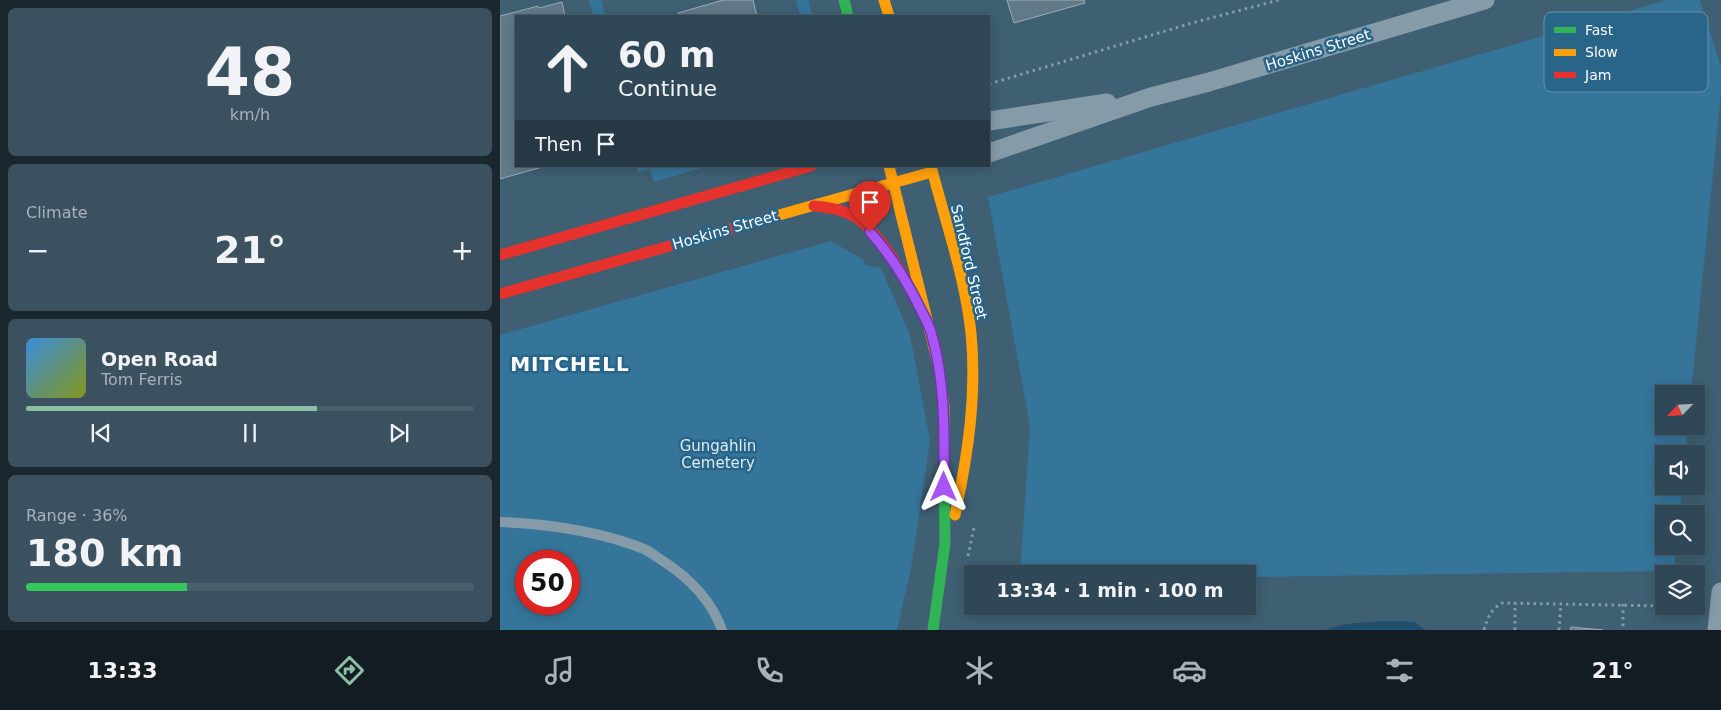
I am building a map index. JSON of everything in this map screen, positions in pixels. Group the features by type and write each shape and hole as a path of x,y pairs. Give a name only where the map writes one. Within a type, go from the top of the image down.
{"main road":[{"path":"844,0 848,15"},
{"path":"884,0 889,15"},
{"path":"500,254 807,167"},
{"name":"Sandford Street","path":"889,167 931,331 939,368 944,407 945,543 933,630"},
{"name":"Sandford Street","path":"937,168 967,308 971,345 973,397 965,474 954,519 945,543"},
{"name":"Hoskins Street","path":"500,294 894,183 937,168"},
{"path":"811,206 828,207 846,212 858,219 882,245 906,281 931,331"}],"street":[{"name":"Hoskins Street","path":"990,154 1151,97 1209,82 1485,0"},
{"name":"Hoskins Street","path":"990,121 1151,97"},
{"path":"1717,630 1721,592"}],"lane":[{"path":"500,522 534,524 600,536 645,549 674,568 698,590 709,604 722,630"}],"path":[{"path":"990,84 1183,26 1278,0"},
{"path":"1484,630 1488,614 1493,608 1502,603 1655,606"},
{"path":"1515,604 1515,630"},
{"path":"1559,630 1561,604"},
{"path":"1623,604 1624,630"}],"green space":[{"path":"589,0 601,0 606,15 593,15"},
{"path":"796,0 808,0 813,15 800,15"},
{"path":"1667,0 1700,0 1704,12 1626,12"},
{"path":"1708,26 1721,67 1721,93 1692,385 1655,385 1655,435 1687,435 1687,445 1655,445 1655,495 1681,495 1681,505 1655,505 1655,555 1675,555 1674,565 1655,565 1655,571 1256,577 1256,565 1021,565 1030,426 988,197 1544,36 1544,92 1708,92"},
{"path":"636,167 705,167 654,182 650,169 638,172"},
{"name":"Gungahlin Cemetery","path":"831,241 864,260 865,265 881,268 910,335 930,441 911,569 897,630 500,630 500,335"}],"shaded area":[{"path":"1392,621 1415,622 1425,630 1326,630 1349,624"}],"building":[{"path":"723,0 753,0 757,15 679,15 678,13"},
{"path":"1007,0 1084,0 1085,3 1014,23"},
{"path":"562,2 565,15 515,15 515,167 542,167 500,179 500,16 538,6 539,8"},
{"path":"1571,627 1603,630 1570,630"}],"traffic: fast":[{"path":"844,0 848,15"},
{"path":"933,630 945,543 944,448"}],"traffic: slow":[{"path":"884,0 889,15"},
{"path":"889,167 939,368 944,407 944,448"},
{"path":"931,167 964,291 973,356 970,424 964,470 955,515"},
{"path":"772,217 932,172"}],"traffic: jam":[{"path":"500,255 808,167"},
{"path":"814,206 843,211 861,221 887,250 913,294"},
{"path":"500,294 772,217"}],"district":[{"name":"MITCHELL","path":"570,364"}],"route":[{"path":"870,232 882,245 910,287 931,331 939,368 944,407 944,487"}]}
